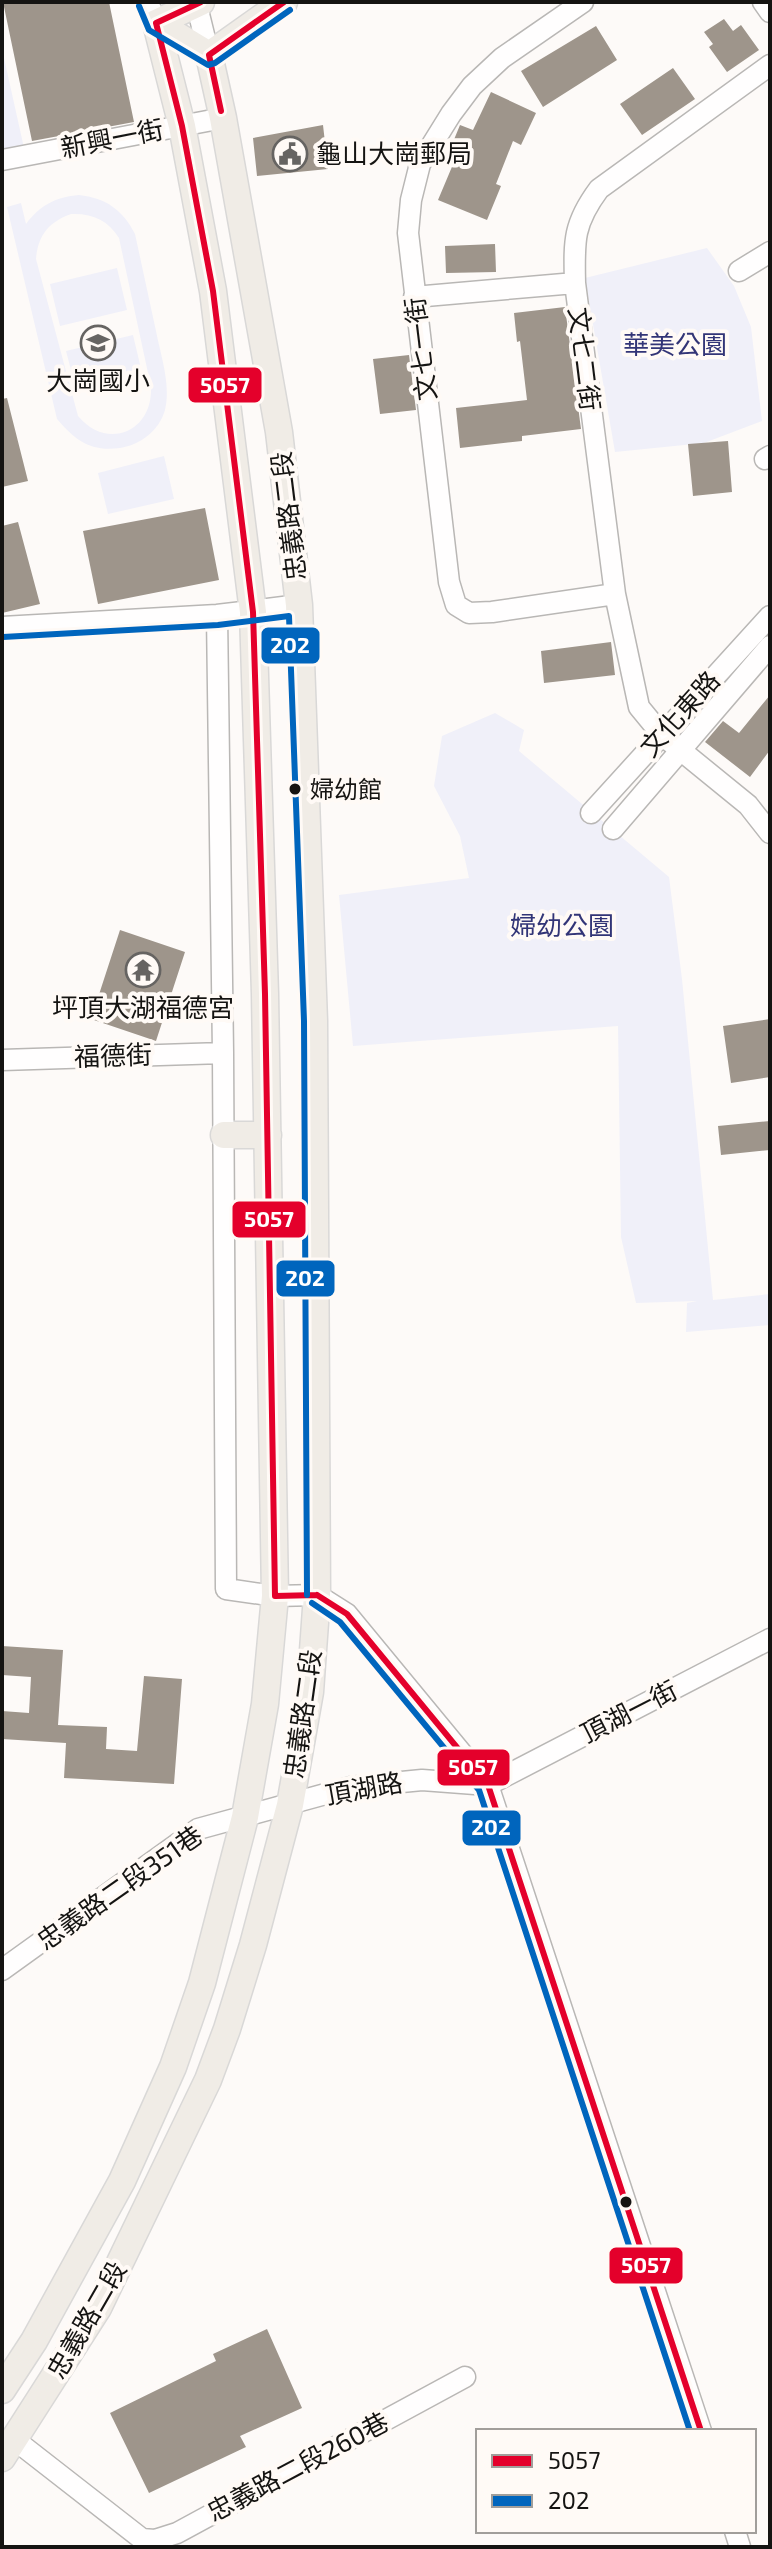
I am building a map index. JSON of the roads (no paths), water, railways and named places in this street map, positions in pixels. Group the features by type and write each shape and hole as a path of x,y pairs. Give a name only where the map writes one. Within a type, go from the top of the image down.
{"main road":[{"path":"152,13 209,55 284,2"},
{"path":"152,13 198,3"},
{"name":"忠義路二段","path":"2,2390 34,2341 122,2181 173,2067 202,1983 245,1817 265,1704 275,1596 268,1135 253,612 213,291 182,126 152,13"},
{"name":"忠義路二段","path":"9,2449 98,2308 208,2080 253,1945 290,1805 310,1692 317,1595 314,1021 299,605 279,432 209,55"},
{"path":"224,1135 268,1135"}],"street":[{"name":"文七一街","path":"583,2 502,58 472,86 420,164 411,200 408,233 449,582 456,605 469,613 492,612 615,594"},
{"path":"763,2 770,12"},
{"name":"忠義路二段","path":"198,3 209,55"},
{"name":"文七二街","path":"770,65 599,189 581,214 574,251 575,283 615,594 639,707 662,735 748,805 770,833"},
{"name":"新興一街","path":"2,160 223,118"},
{"path":"739,271 770,252"},
{"path":"414,297 575,283"},
{"path":"2,627 217,615 299,605"},
{"path":"217,615 226,1589 275,1596 317,1595 347,1614 488,1785 700,2429"},
{"name":"文化東路","path":"591,813 770,616"},
{"name":"文化東路","path":"613,829 770,646"},
{"name":"福德街","path":"2,1060 223,1053"},
{"name":"頂湖一街","path":"488,1785 770,1639"},
{"name":"頂湖路","path":"290,1805 351,1787 379,1784 422,1780 488,1785"},
{"name":"忠義路二段351巷","path":"2,1970 198,1829 290,1805"},
{"name":"忠義路二段260巷","path":"9,2449 142,2539 155,2540 177,2533 465,2377"}],"place":[{"name":"龜山大崗郵局","path":"290,154"},
{"name":"大崗國小","path":"98,343"},
{"name":"婦幼館","path":"295,789"},
{"name":"坪頂大湖福德宮","path":"143,970"}],"park label":[{"name":"華美公園","path":"675,345"},
{"name":"婦幼公園","path":"562,926"}]}
